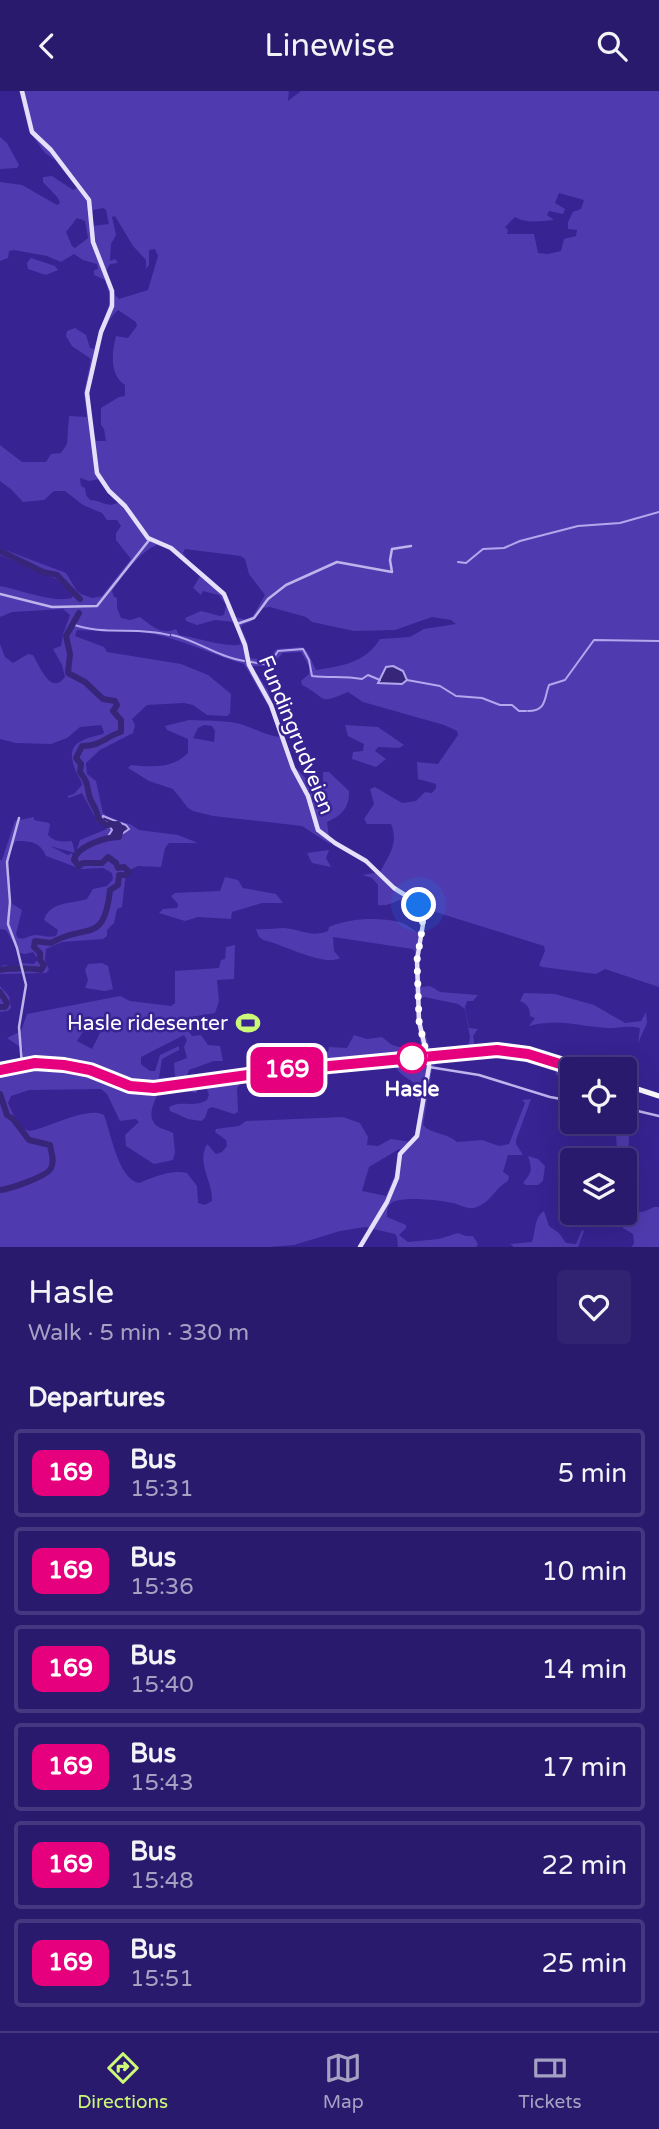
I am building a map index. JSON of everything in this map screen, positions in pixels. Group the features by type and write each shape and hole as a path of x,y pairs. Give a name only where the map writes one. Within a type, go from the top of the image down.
{"main road":[{"path":"0,1070 22,1065 47,1064 85,1069 123,1084 148,1089 269,1072 506,1050 560,1064"},
{"path":"637,1089 659,1096"}],"street":[{"name":"Fundingrudveien","path":"22,91 33,132 51,150 89,200 91,235 113,296 87,386 86,400 96,468 104,484 150,539 171,548 221,590 237,624 249,666 271,705 293,768 308,796 318,829 366,861 421,909 423,924 417,960 419,1021 428,1056"},
{"path":"0,594 52,607 99,605 150,539"},
{"path":"237,624 250,620 268,599 293,581 338,562 392,572 392,549 411,546"},
{"path":"19,818 8,856 8,925 26,988 19,1032 22,1065"},
{"path":"360,1247 387,1202 397,1178 400,1154 417,1136 429,1067 428,1056"},
{"path":"429,1067 480,1075 560,1099"},
{"path":"637,1111 659,1116"}],"shaded area":[{"path":"19,91 289,91 288,101 301,91 659,91 659,987 605,969 596,974 542,967 539,965 545,951 544,946 429,910 426,913 419,962 421,987 430,986 440,992 478,995 473,1001 467,1001 465,1007 469,1028 478,1029 473,1036 475,1046 525,1047 560,1058 560,1076 556,1075 555,1066 510,1056 439,1059 432,1069 423,1125 457,1142 482,1140 499,1146 509,1144 525,1103 522,1100 531,1099 516,1140 523,1155 508,1155 503,1172 509,1176 508,1181 484,1203 471,1208 440,1201 405,1199 393,1202 388,1208 387,1217 406,1225 399,1235 408,1242 439,1239 458,1233 473,1236 478,1244 476,1247 398,1247 395,1234 365,1227 340,1231 294,1245 269,1247 0,1247 0,1066 18,1063 22,1059 23,1049 7,1038 21,1031 27,1014 120,996 130,1001 171,1006 175,1003 175,971 219,968 221,960 225,959 226,947 235,945 234,979 217,980 219,1001 215,1013 184,1018 192,1036 201,1035 208,1045 220,1046 223,1061 214,1061 189,1070 185,1081 311,1064 312,1061 316,1062 316,1051 328,1052 329,1047 347,1048 354,1035 367,1039 382,1037 392,1045 414,1051 421,1047 416,1016 413,949 333,937 334,951 340,958 324,960 263,940 256,929 284,928 316,934 346,922 382,919 400,922 419,933 421,923 414,904 403,899 387,905 378,905 378,885 372,878 362,875 380,872 392,849 394,837 391,824 367,824 364,819 374,804 370,789 375,787 402,803 416,801 425,792 432,793 436,784 418,779 417,762 438,764 458,735 457,731 444,725 363,702 348,692 324,699 302,685 301,681 309,674 309,666 301,652 283,653 266,666 252,666 268,691 282,730 286,732 280,735 270,709 244,664 154,634 77,630 75,636 104,647 107,652 181,664 208,675 231,694 230,713 227,716 207,715 193,705 184,703 147,705 132,719 135,725 133,733 100,750 86,763 87,774 96,781 103,813 139,830 178,835 198,843 169,843 165,848 161,867 138,866 126,872 122,907 117,909 114,923 103,939 62,942 46,949 45,960 49,970 46,973 0,974 0,967 4,965 15,967 22,963 34,964 38,959 33,952 20,953 6,930 0,929 0,860 15,821 34,817 34,820 49,823 48,835 59,841 72,841 75,853 50,846 68,855 72,853 73,860 79,862 77,849 80,840 107,829 97,821 82,793 69,798 67,796 74,794 82,785 72,760 74,747 83,740 103,734 101,725 80,727 67,738 51,744 16,743 0,739 0,644 5,657 13,663 28,654 33,655 46,678 51,682 60,682 65,677 53,649 61,646 70,615 63,609 12,612 0,617 0,586 55,599 72,598 73,595 58,580 0,555 0,548 66,573 77,591 92,598 102,596 131,559 116,540 116,533 121,526 117,520 107,520 102,513 83,505 65,491 54,491 44,500 23,502 0,481 0,445 22,462 46,462 51,454 61,453 67,444 69,416 87,417 84,393 91,359 72,346 66,336 67,331 75,328 86,335 90,348 94,349 111,299 105,280 94,275 94,270 98,269 97,264 74,254 61,262 47,256 14,250 9,251 8,258 0,261 0,182 22,185 57,205 60,203 58,198 43,182 43,177 52,176 73,190 77,188 55,160 45,153 29,131","holes":["559,193 584,200 581,209 573,212 568,222 568,229 577,230 576,236 564,239 561,251 538,253 534,234 507,234 505,227 515,217 524,221 554,220 547,215 549,211 563,214 565,209 555,203","93,210 106,210 109,224 91,226","115,216 133,246 146,260 146,269 149,265 149,250 155,249 158,256 148,290 119,299 106,271 110,264 118,263 115,259 110,261 111,244 116,235 112,217","77,218 85,221 88,238 75,248 66,232","118,310 136,322 137,326 128,338 116,336 113,363 116,375 125,385 125,396 101,408 101,425 106,441 96,441 88,403 92,367 106,327","80,478 89,481 99,479 119,502 108,504 90,500 85,488 81,486","157,545 170,549 200,576 193,588 201,595 203,591 219,595 226,605 224,615 201,611 185,618 186,621 197,625 215,620 234,622 241,644 221,644 179,635 176,629 161,630 140,617 130,620 121,618 117,598 112,591 150,548","185,549 241,556 245,559 249,574 265,595 253,616 246,620 236,617 222,590 183,553","270,607 306,617 312,622 354,631 395,630 432,617 451,620 456,624 424,629 410,637 380,639 367,653 352,662 316,670 303,647 277,649 266,660 249,658 247,641 241,628 252,621 262,608","103,817 126,825 126,832 116,838 111,834 111,825 102,820","16,841 26,841 38,845 46,856 81,869 103,868 112,873 113,879 107,886 93,889 87,899 51,909 44,920 58,930 56,936 34,935 18,938 16,934 22,910 11,903 8,863","421,998 458,1004 465,1009 470,1037 468,1048 442,1051 430,1048 421,1022","86,1027 98,1028 101,1031 92,1049 77,1041","184,1035 187,1040 184,1047 187,1058 174,1063 175,1077 159,1078 162,1059 179,1050 179,1046 160,1055 155,1071 150,1071 141,1064 141,1057","384,1064 396,1067 414,1083 417,1100 422,1101 416,1136 411,1142 391,1139 378,1146 367,1145 368,1137 360,1123 343,1117 246,1121 239,1126 216,1129 215,1132 226,1140 227,1146 216,1154 207,1144 204,1151 204,1166 212,1194 212,1201 205,1205 198,1203 197,1186 187,1173 169,1173 139,1183 132,1180 116,1154 104,1115 78,1115 29,1131 19,1127 8,1103 11,1096 29,1090 101,1089 107,1094 120,1121 136,1119 139,1122 125,1135 126,1146 154,1164 173,1160 175,1152 173,1133 157,1126 152,1118 158,1093 176,1089 196,1093 200,1086 206,1086 209,1095 207,1100 169,1107 170,1111 188,1119 201,1121 212,1107 234,1114 238,1112 237,1088 242,1080 260,1078 290,1081 304,1076 314,1079 317,1076 315,1072 376,1067","399,1149 401,1151 396,1172 386,1196 362,1191 369,1167"]},
{"path":"0,137 7,143 19,165 17,168 0,169"},
{"path":"31,258 55,266 58,270 46,275 28,269 27,263"},
{"path":"393,666 403,671 407,680 402,684 378,683 386,667"},
{"path":"189,720 242,724 280,737 295,767 312,785 323,786 323,772 329,772 349,791 344,810 327,822 330,844 302,826 213,816 193,811 173,789 149,781 128,768 131,765 168,764 188,753 188,739 167,730 165,726","holes":["204,725 212,726 215,731 214,742 193,738 198,728"]},
{"path":"345,725 378,727 404,745 399,748 378,747 375,751 386,759 376,767 352,759 353,752 363,751 364,744 348,736"},
{"path":"103,816 126,825 129,829 116,838 107,838 112,830 108,823 102,820"},
{"path":"329,850 326,858 331,867 312,863 307,853"},
{"path":"225,877 238,880 243,888 276,894 283,903 262,903 232,912 231,919 198,917 185,921 159,913 163,909 177,908 178,904 171,896 175,893 220,891"},
{"path":"102,963 108,966 113,989 105,991 85,988 88,980 85,970 88,964"},
{"path":"0,986 9,996 11,1008 8,1011 0,1012"},
{"path":"524,993 555,994 594,1005 625,1023 641,1021 646,1012 647,1023 638,1043 640,1028 636,1027 607,1028 560,1023 529,1026 535,1018 530,1016 528,1007 520,1001"},
{"path":"618,1134 627,1134 628,1148 617,1148"},
{"path":"528,1156 538,1159 545,1166 543,1181 538,1185 523,1183 531,1170"},
{"path":"659,1207 659,1247 631,1247 634,1244 633,1234 623,1225 637,1225 637,1213"},
{"path":"544,1211 549,1226 559,1233 566,1243 576,1244 582,1230 584,1231 578,1247 514,1247 510,1244 532,1242 537,1221"}],"waterway":[{"path":"458,562 466,563 483,549 504,548 520,541 578,526 620,523 659,512"},
{"name":"Hasle","path":"0,551 43,572 57,575 80,599"},
{"name":"Hasle","path":"0,970 41,970 44,965 40,960 40,953 34,947 35,941 51,943 98,926 103,919 110,890 118,885 119,875 129,872 124,867 118,868 108,857 102,863 83,863 79,866 74,860 86,847 119,837 121,829 118,824 106,825 98,818 80,772 81,764 76,758 82,746 98,743 121,732 121,720 113,711 117,705 115,701 103,699 85,682 68,673 70,654 66,636 79,613"},
{"path":"72,624 96,630 145,631 169,635"},
{"path":"172,635 244,661"},
{"path":"528,711 542,706 549,685 565,680 594,640 659,641"},
{"path":"251,662 263,664 271,662 278,651 303,649 309,660 312,676 362,679 368,675 380,680"},
{"path":"407,680 440,686 456,696 482,698 526,711"},
{"name":"Hasle","path":"0,992 7,1003 5,1007 0,1007"},
{"name":"Hasle","path":"0,1094 7,1115 29,1140 50,1145 53,1159 51,1168 43,1175 0,1190"}],"bus line":[{"name":"169","path":"0,1070 35,1063 64,1065 90,1070 130,1086 154,1088 277,1071 497,1050 515,1051 560,1064"}],"place":[{"name":"Hasle ridesenter","path":"248,1023"},
{"name":"Hasle","path":"412,1058"}],"route":[{"path":"412,1058 427,1056 419,1021 417,960 423,924 419,905"}]}
